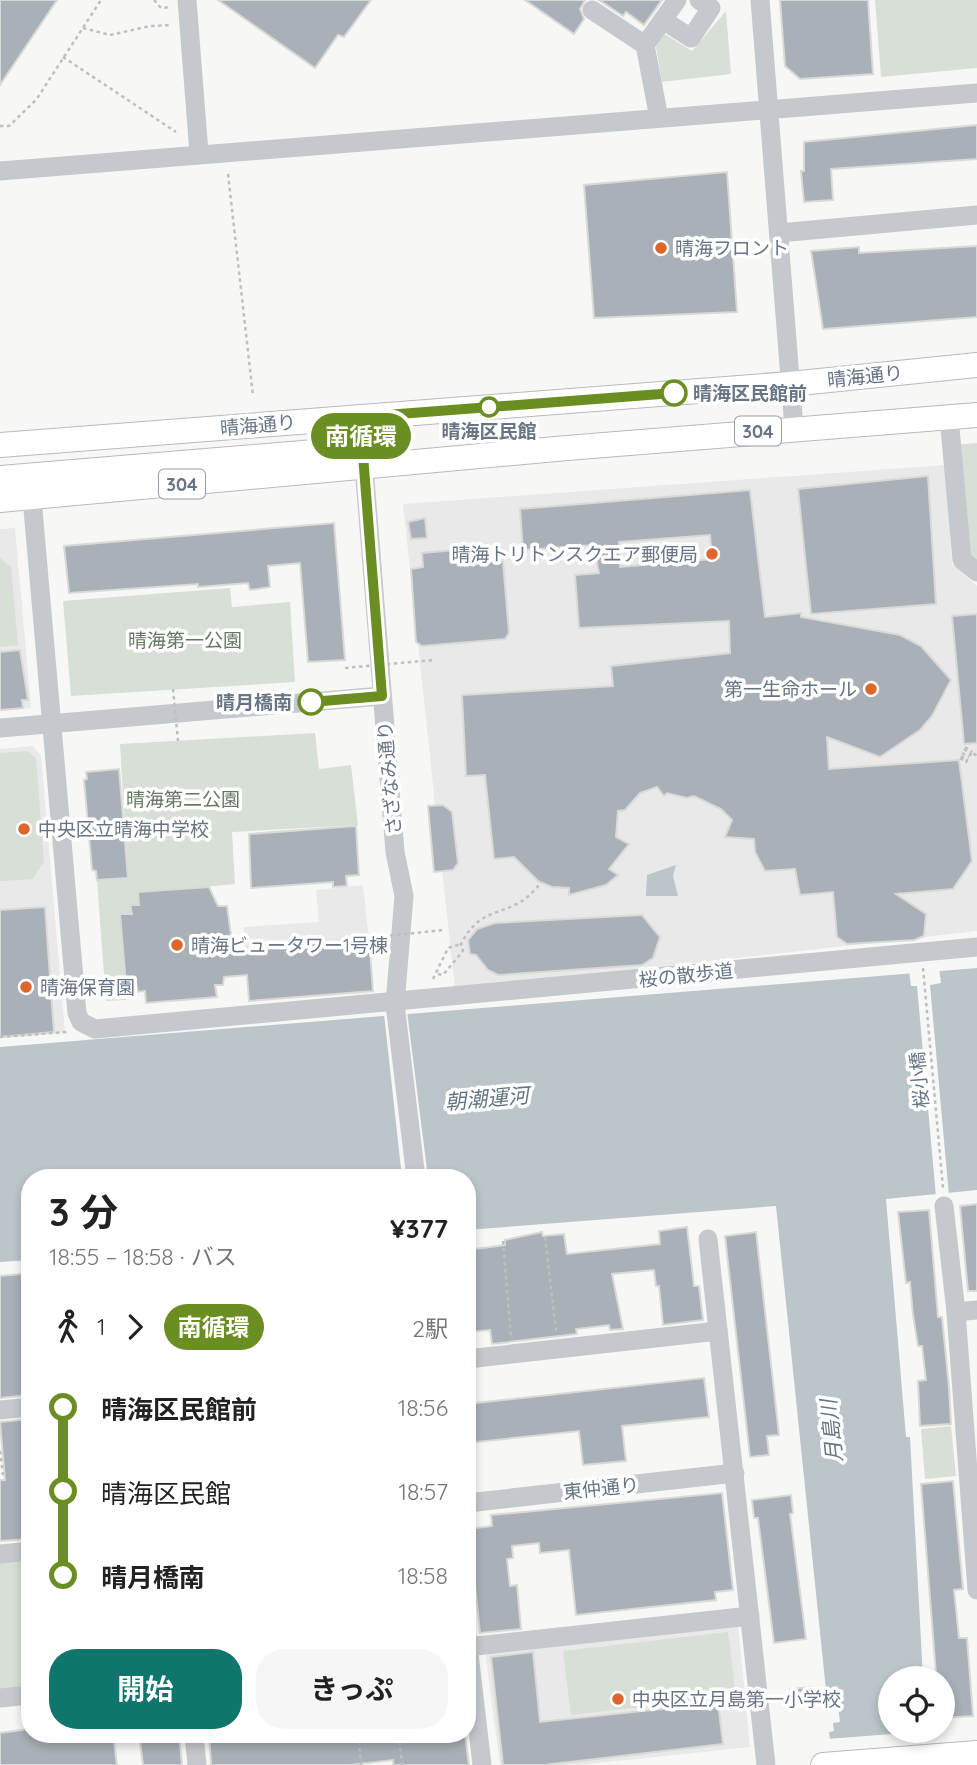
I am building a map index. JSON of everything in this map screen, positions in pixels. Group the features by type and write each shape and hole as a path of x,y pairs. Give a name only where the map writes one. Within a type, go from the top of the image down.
{"main road":[{"name":"晴海通り","path":"0,445 790,384 977,365"},
{"name":"晴海通り","path":"0,500 363,459 567,447 977,415"},
{"name":"晴海通り","path":"0,478 228,458 363,459"},
{"path":"823,1765 977,1753"}],"street":[{"path":"645,46 677,0"},
{"path":"663,20 691,38 711,8 699,0"},
{"path":"760,0 794,428"},
{"path":"180,4 200,153"},
{"path":"593,10 645,46 659,118"},
{"path":"0,171 977,93"},
{"path":"779,233 977,215"},
{"name":"さざなみ通り","path":"360,417 395,852 404,896 395,1007 415,1169"},
{"path":"949,417 962,561 977,572"},
{"path":"32,498 77,1013 81,1022 95,1029"},
{"path":"0,728 382,696"},
{"name":"桜の散歩道","path":"95,1029 395,1007 977,947"},
{"path":"944,1206 972,1455 977,1590"},
{"path":"708,1240 766,1765"},
{"path":"956,1312 977,1310"},
{"path":"476,1358 718,1331"},
{"path":"0,1410 21,1408"},
{"name":"東仲通り","path":"476,1502 735,1474"},
{"path":"0,1554 21,1552"},
{"path":"476,1642 750,1616"},
{"path":"0,1698 21,1696"},
{"path":"476,1713 482,1765"},
{"path":"195,1743 197,1765"}],"path":[{"path":"0,126 9,126 37,100 101,0"},
{"path":"154,0 161,9 180,4"},
{"path":"83,28 110,35 150,26 175,25"},
{"path":"63,57 176,132"},
{"path":"228,174 253,396"},
{"path":"345,668 433,660"},
{"path":"173,689 177,741"},
{"path":"970,756 962,753 977,756"},
{"path":"461,944 463,951 443,975 438,974 448,948 461,944 478,919 519,905 541,882"},
{"path":"369,938 443,930"},
{"name":"桜小橋","path":"922,952 944,1206"},
{"path":"0,1037 95,1029"},
{"path":"545,1237 557,1349"},
{"path":"503,1241 512,1354"},
{"path":"0,1451 3,1475"},
{"path":"359,1743 361,1765"},
{"path":"400,1743 402,1765"}],"shaded area":[{"path":"946,465 952,564 977,586 977,931 455,990 403,504"},
{"path":"15,528 31,708 0,711 0,529"},
{"name":"中央区立晴海中学校","path":"32,746 41,755 65,1033 0,1038 0,749"},
{"path":"363,885 369,938 245,948 244,927 319,922 316,890"},
{"name":"中央区立月島第一小学校","path":"738,1625 750,1747 579,1765 500,1765 485,1652"}],"green space":[{"path":"875,0 977,0 977,68 881,77"},
{"path":"726,11 731,74 662,82 656,47 663,33 692,51"},
{"path":"977,443 977,573 962,560 951,445"},
{"path":"0,558 11,567 18,645 0,647"},
{"name":"晴海第一公園","path":"230,588 232,607 290,602 295,682 71,696 63,601"},
{"name":"晴海第二公園","path":"315,733 319,769 351,765 358,825 232,832 235,884 138,893 139,905 131,905 132,914 120,914 126,1000 106,1001 97,880 128,878 120,744"},
{"path":"28,751 36,759 44,861 33,879 0,881 0,753"},
{"path":"951,1426 956,1476 925,1479 921,1429"},
{"path":"21,1559 21,1690 0,1692 0,1561"},
{"path":"728,1632 736,1696 571,1715 563,1651"}],"water":[{"path":"676,865 673,876 678,896 646,896 647,875"},
{"path":"977,968 977,1190 886,1199 906,1437 910,1437 922,1666 878,1666 878,1743 894,1743 833,1765 829,1732 834,1731 833,1723 840,1722 836,1690 826,1690 776,1206 476,1229 476,1169 21,1169 21,1261 0,1262 0,1047"}],"pier":[{"path":"939,968 941,983 930,985 949,1196 936,1197 917,986 911,986 909,970"},
{"path":"407,1011 427,1169 401,1169 384,1014"},
{"path":"878,1735 878,1743 932,1743 934,1765 830,1765 827,1739"}],"building":[{"path":"0,0 57,0 0,85"},
{"path":"218,0 371,0 344,37 338,35 315,68"},
{"path":"525,0 585,0 580,9 584,19 574,34"},
{"path":"599,0 662,0 644,25 626,12 623,16"},
{"path":"780,0 868,0 873,74 800,79 785,66"},
{"path":"977,125 977,159 831,169 833,200 804,202 801,171 804,171 804,142"},
{"name":"晴海フロント","path":"727,172 737,312 594,318 584,185"},
{"path":"977,246 977,317 823,329 811,251 859,247 859,253"},
{"path":"928,476 936,604 811,614 798,489"},
{"path":"750,490 765,617 801,613 801,617 900,635 921,646 951,680 932,716 920,730 880,757 827,737 829,769 959,760 972,861 953,889 896,894 926,914 924,936 914,940 847,944 837,937 833,892 800,895 795,869 765,871 755,852 754,839 725,837 732,820 721,809 694,796 687,798 667,793 664,796 657,787 640,793 625,810 618,811 616,837 629,844 609,869 618,875 606,885 569,895 569,888 552,887 538,881 514,857 494,859 485,775 466,776 462,695 613,686 611,666 730,653 729,621 579,628 575,575 599,573 593,545 523,550 520,509","holes":["710,535 712,559 620,567 619,542"]},
{"path":"425,518 427,538 411,539 408,522"},
{"path":"334,523 345,660 308,662 300,563 268,566 270,587 250,590 248,583 69,593 64,546"},
{"path":"489,547 489,559 503,562 509,633 505,639 422,646 416,642 411,569 423,567 422,553"},
{"path":"977,614 977,743 964,744 952,616"},
{"path":"20,650 28,700 22,700 23,708 0,710 0,652"},
{"path":"119,769 128,878 97,880 96,871 92,870 84,780 87,779 86,772"},
{"path":"443,805 452,812 458,863 453,870 434,872 428,806"},
{"path":"356,826 359,875 346,876 347,886 333,887 333,882 251,888 249,834"},
{"name":"晴海ビュータワー1号棟","path":"209,887 218,906 227,906 233,949 369,938 373,991 249,1001 247,975 224,977 223,985 215,985 217,997 146,1003 145,991 138,992 136,984 126,984 120,914 132,914 130,905 139,905 138,892"},
{"path":"45,907 54,1032 0,1037 0,910"},
{"path":"642,915 660,937 653,958 642,965 498,975 488,970 476,955 470,954 468,940 477,929 495,923"},
{"path":"977,1204 977,1291 968,1291 960,1206"},
{"path":"929,1210 951,1424 920,1426 918,1381 926,1380 922,1346 918,1346 910,1282 906,1283 898,1212"},
{"path":"687,1227 694,1286 699,1286 703,1320 663,1325 659,1286 656,1286 654,1270 612,1274 623,1329 610,1330 609,1325 576,1329 577,1334 492,1344 490,1330 476,1331 476,1249 505,1245 505,1240 542,1232 543,1236 564,1234 567,1254 660,1244 659,1231"},
{"path":"756,1232 779,1435 767,1436 769,1455 750,1457 725,1236"},
{"path":"21,1274 21,1396 0,1398 0,1276"},
{"path":"704,1378 709,1417 622,1426 626,1461 583,1465 579,1431 476,1442 476,1403"},
{"path":"21,1420 21,1540 0,1541 0,1480 5,1480 0,1422"},
{"path":"953,1481 963,1589 954,1590 959,1638 967,1638 973,1716 955,1717 955,1666 935,1666 921,1484"},
{"path":"722,1493 733,1590 715,1592 716,1600 576,1615 569,1550 540,1553 539,1543 512,1546 513,1558 507,1559 510,1586 517,1585 521,1629 480,1633 476,1595 476,1528 492,1526 491,1515"},
{"path":"791,1495 793,1513 790,1514 806,1639 774,1643 758,1518 754,1518 752,1500"},
{"path":"533,1652 540,1722 718,1703 723,1744 544,1765 503,1765 491,1657"},
{"path":"812,1687 813,1698 791,1701 790,1689"},
{"path":"21,1730 21,1743 114,1743 117,1765 0,1765 0,1733"},
{"path":"140,1743 180,1743 182,1765 143,1765"},
{"path":"210,1743 466,1743 469,1765 393,1765 393,1760 350,1765 211,1765"}],"bus line":[{"name":"南循環","path":"311,702 382,696 360,417 674,393"}],"place":[{"name":"晴海フロント","path":"661,248"},
{"name":"晴海区民館前","path":"674,393"},
{"name":"晴海区民館","path":"489,407"},
{"name":"晴海トリトンスクエア郵便局","path":"712,554"},
{"name":"第一生命ホール","path":"871,689"},
{"name":"晴月橋南","path":"311,702"},
{"name":"中央区立晴海中学校","path":"24,829"},
{"name":"晴海ビュータワー1号棟","path":"177,945"},
{"name":"晴海保育園","path":"26,987"},
{"name":"中央区立月島第一小学校","path":"618,1699"}],"water label":[{"name":"朝潮運河","path":"487,1098"},
{"name":"月島川","path":"831,1431"}]}
